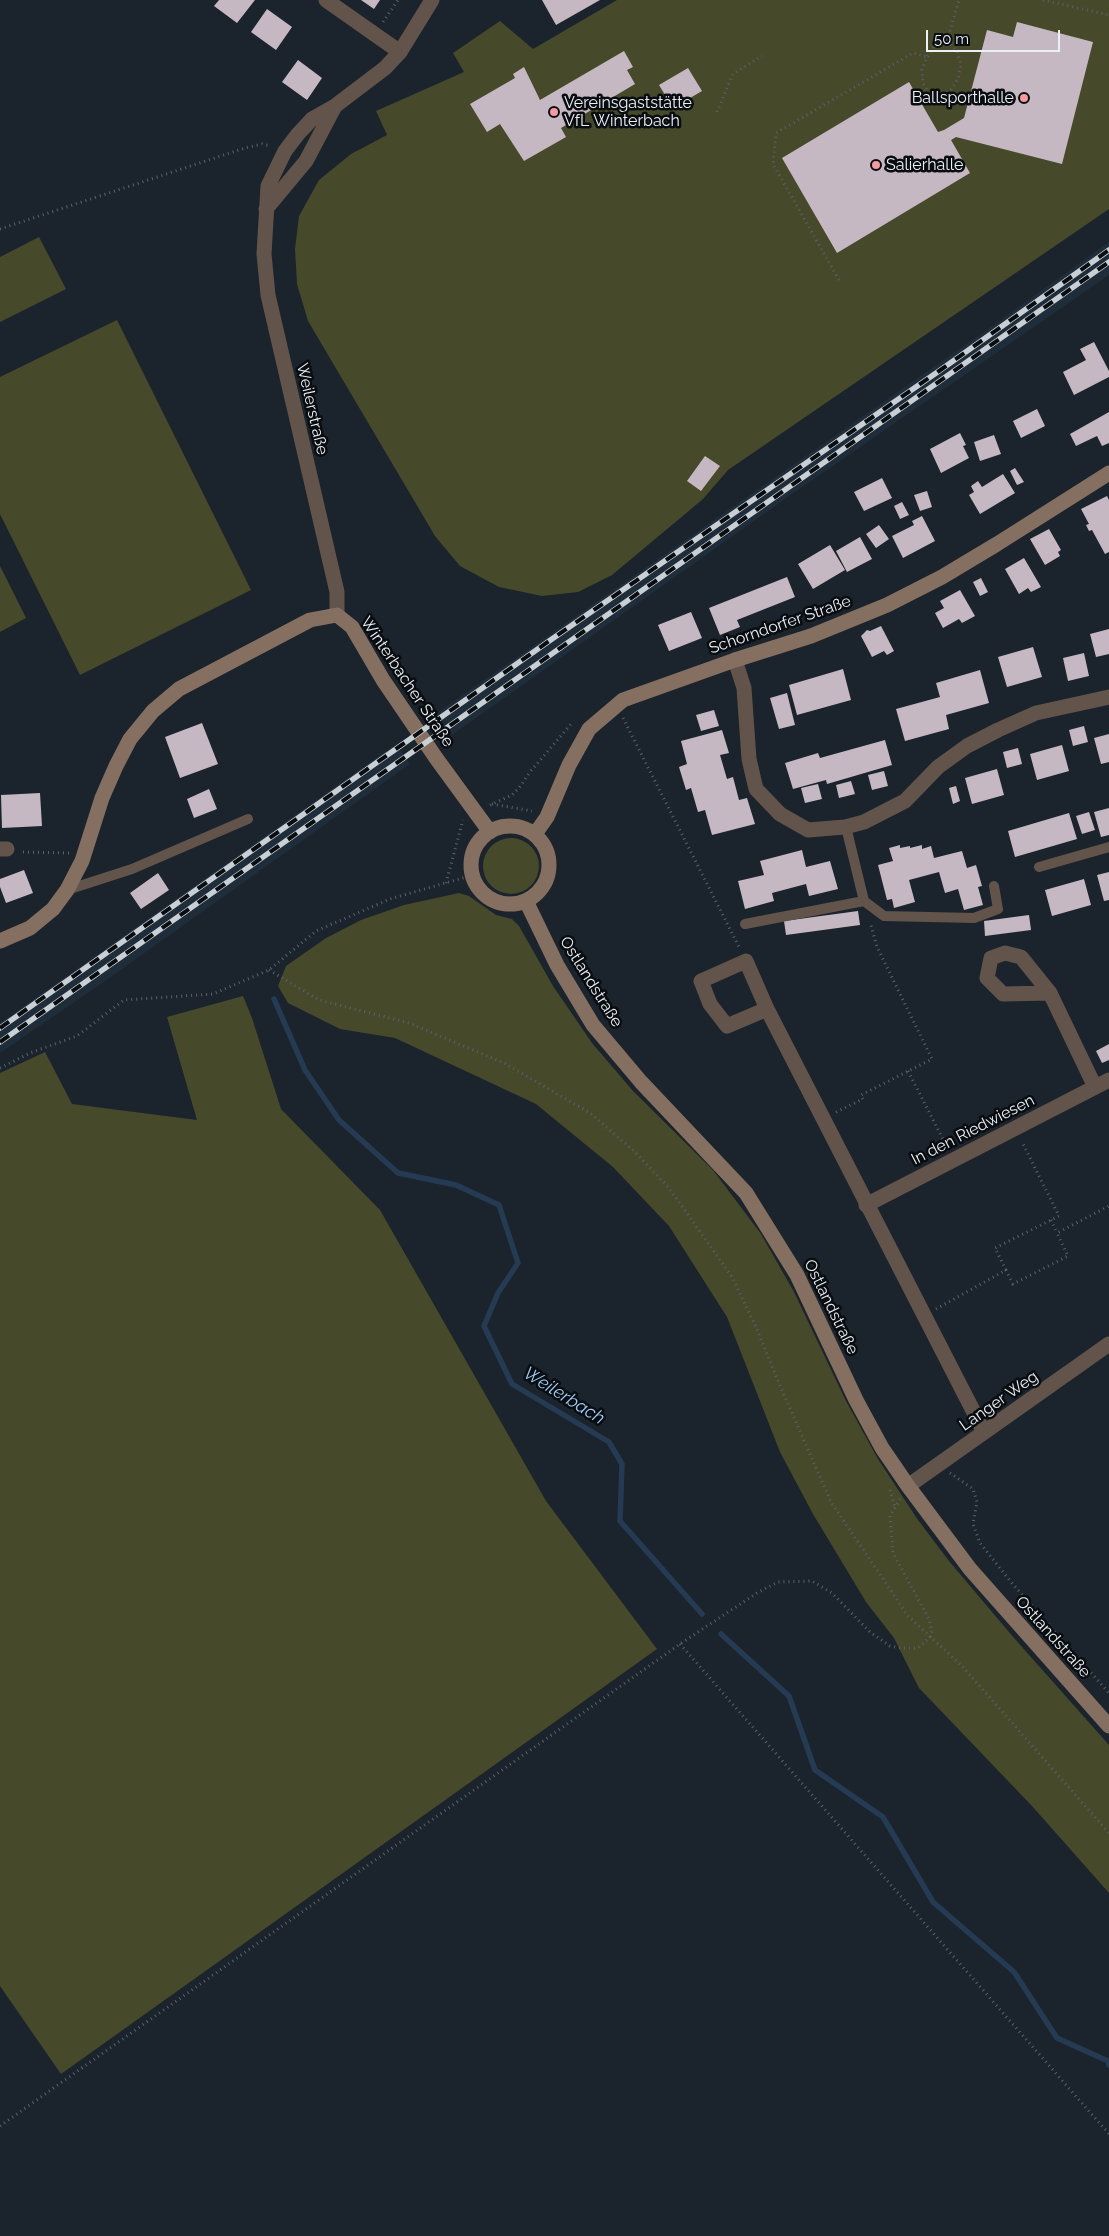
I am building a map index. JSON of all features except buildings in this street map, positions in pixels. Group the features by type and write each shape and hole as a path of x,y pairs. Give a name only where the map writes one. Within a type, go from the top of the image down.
{"street":[{"path":"326,0 400,52"},
{"name":"Weilerstraße","path":"337,615 337,592 268,295 264,254 268,186 285,151 312,120 335,106 385,68 400,52 432,0"},
{"name":"Weilerstraße","path":"266,209 306,161 335,106"},
{"name":"Schorndorfer Straße","path":"535,834 547,817 569,764 589,729 616,705 631,696 811,636 887,605 942,577 1109,473"},
{"name":"Winterbacher Straße","path":"0,941 30,928 53,908 67,890 84,853 102,798 116,766 130,739 153,711 179,689 306,622 337,615 352,627 383,680 490,832"},
{"path":"735,660 744,688 749,759 756,788 780,814 808,830 846,827 864,822 905,801 938,767 967,746 998,730 1036,713 1109,697"},
{"path":"513,826 524,828 535,834 544,844 549,857 549,870 545,883 537,894 526,901 513,904 500,903 483,892 473,876 471,863 474,851 480,840 490,832 501,827 513,826"},
{"name":"Ostlandstraße","path":"526,901 557,965 593,1025 641,1082 746,1193 798,1275 856,1400 882,1448 908,1486 970,1569 1109,1726"},
{"path":"767,1009 727,1026 710,1004 701,981 746,961 767,1009 822,1118 984,1432"},
{"path":"1050,993 1095,1086"},
{"name":"In den Riedwiesen","path":"866,1205 952,1159 1109,1080"},
{"name":"Langer Weg","path":"908,1486 1109,1344"}],"lane":[{"path":"67,890 132,869 248,819"},
{"path":"846,827 864,901 884,916 974,918 998,910 994,886"},
{"path":"1039,867 1109,847"},
{"path":"745,924 864,901"}],"path":[{"path":"379,28 398,0"},
{"path":"948,41 959,0"},
{"path":"1044,0 1109,15"},
{"path":"948,41 957,51 961,66 958,79 950,91 939,96 929,94 923,84 922,70 934,46 948,41"},
{"path":"839,280 773,164 776,133 913,53 927,57"},
{"path":"717,112 733,74 762,56"},
{"path":"0,229 245,148 262,144 285,151"},
{"path":"616,705 746,961"},
{"path":"446,883 463,819 512,795 575,720"},
{"path":"492,804 533,811 547,817"},
{"path":"3,849 27,853 84,853"},
{"path":"0,1068 30,1053 77,1036 124,1000 213,994 269,970 316,931 390,899 473,876"},
{"path":"822,1118 863,1099 861,1095 932,1059 877,947 864,901"},
{"path":"269,970 319,1000 409,1023 504,1063 590,1113 633,1150 669,1188 732,1277 832,1502 908,1616 962,1666 1109,1833"},
{"path":"908,1071 952,1159"},
{"path":"1015,1128 1059,1216 1051,1220 995,1248 1012,1284 1068,1256 1051,1220"},
{"path":"1057,1233 1109,1206"},
{"path":"925,1315 1006,1270"},
{"path":"938,1465 973,1489 977,1502 973,1524 980,1543 1011,1582 1109,1693"},
{"path":"0,2126 680,1644 778,1582 812,1581 832,1593 870,1632 890,1646 918,1648 930,1637 932,1631 929,1619 893,1553 890,1516 908,1486"},
{"path":"680,1644 1109,2134"}],"shaded area":[{"path":"1109,242 1109,275 785,499 452,735 437,713 981,334"},
{"path":"396,744 410,764 101,984 0,1053 0,1023"}],"green space":[{"path":"617,0 1109,0 1109,209 728,470 703,499 612,575 578,592 542,596 499,587 460,566 435,536 308,321 297,284 295,249 299,216 319,180 351,154 387,135 376,111 464,72 453,53 500,21 533,49"},
{"path":"39,237 66,289 0,322 0,257"},
{"path":"117,320 251,590 80,675 0,514 0,377"},
{"path":"0,566 26,618 0,632"},
{"path":"511,838 522,840 531,846 537,855 539,866 537,877 531,886 522,892 511,894 500,892 491,886 485,877 483,866 485,855 491,846 500,840"},
{"path":"459,893 469,896 496,915 512,919 519,926 553,986 592,1043 633,1091 713,1170 761,1234 794,1292 846,1401 878,1459 918,1520 949,1561 1014,1638 1109,1745 1109,1893 1032,1806 919,1688 894,1638 866,1602 813,1514 780,1452 727,1317 669,1226 613,1167 536,1104 395,1038 340,1029 288,1003 278,986 286,966 326,938 361,920 404,905"},
{"path":"243,996 252,1018 281,1109 380,1210 546,1501 657,1649 61,2074 0,1986 0,1073 45,1052 72,1104 197,1120 167,1017"}],"waterway":[{"name":"Weilerbach","path":"274,999 305,1070 339,1120 398,1173 456,1185 499,1205 518,1263 498,1293 484,1326 512,1384 609,1442 622,1464 620,1521 702,1614"},
{"path":"721,1634 789,1696 815,1770 883,1817 933,1902 1014,1972 1057,2038 1108,2061 1109,2065"}],"railway":[{"path":"0,1028 1109,250"},
{"path":"0,1042 1109,262"}],"place":[{"name":"Ballsporthalle","path":"1024,98"},
{"name":"Vereinsgaststätte VfL Winterbach","path":"554,112"},
{"name":"Salierhalle","path":"876,165"}]}
